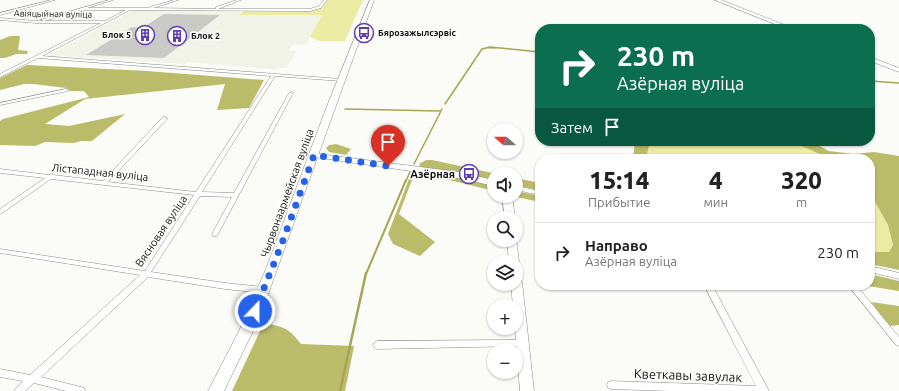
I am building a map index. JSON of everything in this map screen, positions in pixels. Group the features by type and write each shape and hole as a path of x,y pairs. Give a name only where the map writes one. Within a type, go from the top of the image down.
{"main road":[{"name":"Чырвонаармейская вуліца","path":"216,391 263,290 372,0"},
{"path":"717,0 779,24"},
{"path":"875,61 899,70"}],"street":[{"path":"0,14 54,0"},
{"path":"26,25 112,0"},
{"path":"148,10 177,0"},
{"path":"214,10 240,0"},
{"path":"80,9 310,10 320,7 326,0"},
{"path":"0,76 130,9"},
{"name":"Авіяцыйная вуліца","path":"0,19 36,22 106,22"},
{"path":"39,57 341,80"},
{"name":"Вясновая вуліца","path":"18,391 147,273 274,75"},
{"path":"0,104 66,90"},
{"path":"215,234 291,93"},
{"path":"105,182 165,118"},
{"path":"314,155 459,175 487,181"},
{"name":"Лістападная вуліца","path":"0,171 199,194 236,195"},
{"path":"0,212 51,176"},
{"path":"523,189 535,192"},
{"path":"0,251 225,286 263,290"},
{"path":"875,270 899,276"},
{"path":"711,290 764,390"},
{"path":"856,290 899,343"},
{"path":"517,291 522,343"},
{"path":"377,345 487,343"},
{"path":"523,353 527,391"},
{"path":"0,373 80,391"},
{"name":"Кветкавы завулак","path":"611,385 764,390"}],"shaded area":[{"path":"132,11 244,11 240,14 322,15 306,44 292,45 289,50 297,51 286,68 279,68 278,70 188,62 185,64 49,55"},
{"path":"10,36 20,36 18,50 28,51 27,54 16,54 5,58 0,58 0,40"},
{"path":"27,65 147,71 264,80 249,108 217,110 225,84 85,99 45,124 69,126 125,114 92,141 81,141 74,143 45,142 35,146 0,145 0,121 3,119 89,97 84,91 70,91 66,88 34,84 24,84 0,90 0,78"},
{"path":"336,144 351,149 346,155 329,152 326,148 329,145"},
{"path":"634,146 649,146 647,154 634,154"},
{"path":"801,146 820,146 829,151 853,154 820,154"},
{"path":"874,152 899,156 899,270 875,265 875,252 889,252 893,245 888,225 875,202 875,154 853,154"},
{"path":"426,160 432,160 487,172 487,179 479,177 479,173 464,171 457,172 421,167 419,164"},
{"path":"412,171 415,172 399,214 435,242 420,256 393,244 388,234"},
{"path":"421,173 442,175 487,184 487,189"},
{"path":"523,179 535,182 535,190 523,187"},
{"path":"523,192 535,195 535,201 523,198"},
{"path":"875,275 899,281 899,291 875,287"},
{"path":"871,302 899,306 899,325 889,326"},
{"path":"268,324 279,326 287,330 294,335 301,344 354,346 345,391 232,391 261,329"}],"green space":[{"path":"327,0 363,0 345,41 320,41 310,37 322,15 239,15 244,11 310,11 322,8"},
{"path":"649,146 801,146 820,154 647,154"},
{"path":"875,202 888,225 893,245 889,252 875,252"}],"building":[{"path":"164,14 220,15 164,58 86,55 132,27 142,28"}],"waterway":[{"path":"445,104 482,49 490,47 535,52"},
{"path":"488,48 496,48"},
{"path":"875,81 899,83"},
{"path":"345,109 440,111"},
{"path":"414,164 442,109"},
{"path":"406,181 410,172"},
{"path":"366,274 406,180"},
{"path":"340,391 366,273"}],"place":[{"name":"Бярозажылсэрвіс","path":"364,33"},
{"name":"Блок 5","path":"145,35"},
{"name":"Блок 2","path":"177,36"},
{"name":"Азёрная","path":"469,174"}],"route":[{"path":"255,311 314,155 388,166"}]}
